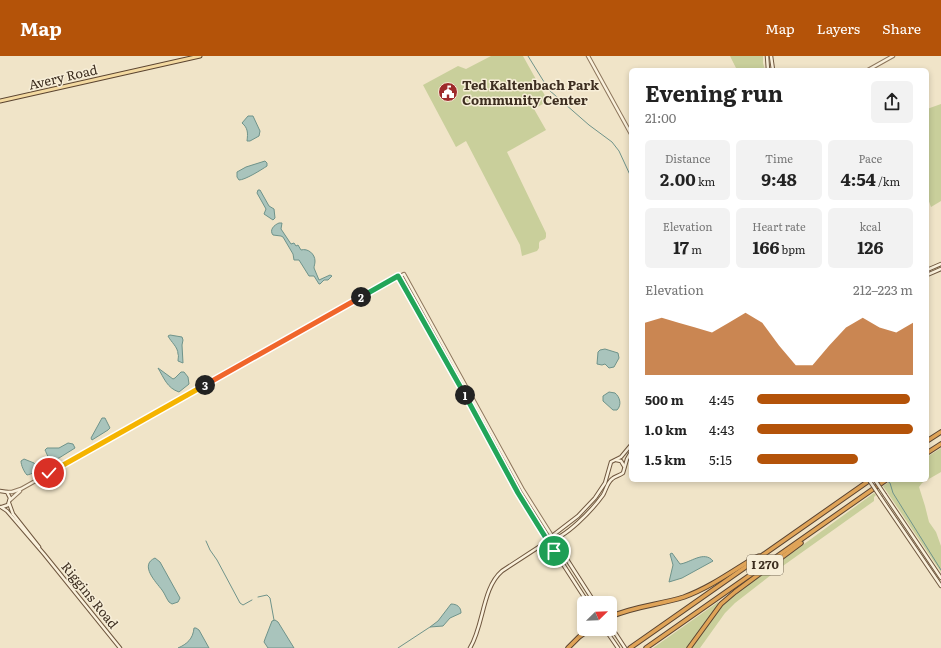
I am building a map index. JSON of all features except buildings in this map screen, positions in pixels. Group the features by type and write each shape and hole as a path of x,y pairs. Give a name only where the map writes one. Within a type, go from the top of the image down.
{"highway":[{"path":"929,440 941,432"},
{"path":"929,451 941,444"},
{"name":"I 270","path":"630,648 867,482"},
{"name":"I 270","path":"646,648 884,482"},
{"path":"689,648 721,604 802,542 814,530"},
{"path":"617,614 634,608 674,600 694,593 754,558 764,554"},
{"path":"568,648 580,636"}],"main road":[{"name":"Avery Road","path":"0,101 200,56"},
{"path":"588,56 629,130"},
{"path":"767,56 768,68"},
{"path":"771,56 773,68"},
{"path":"872,68 893,56"},
{"path":"929,269 941,264"},
{"path":"929,274 941,269"},
{"path":"0,487 2,491 7,492 21,489 404,274 523,490 590,596"},
{"path":"398,276 518,493 584,596"},
{"path":"470,648 475,639 496,576 548,541 552,536 574,520 592,502 605,483 609,471 609,464 621,457 629,447"},
{"path":"548,541 554,540 573,527 589,512 604,493 610,481 623,473 624,466 629,456"},
{"path":"616,460 621,461 624,466"},
{"path":"609,471 612,475 616,476"},
{"path":"871,482 941,586"},
{"path":"876,482 941,578"},
{"path":"1,507 6,506 21,489"},
{"name":"Riggins Road","path":"7,492 10,496 13,514 44,554"},
{"name":"Riggins Road","path":"1,507 7,511 44,554 120,648"},
{"path":"610,636 618,648"},
{"path":"617,636 625,648"}],"green space":[{"path":"491,56 523,56 548,101 534,109 546,130 507,152 546,233 545,239 539,243 539,248 537,251 522,256 520,245 466,141 456,147 423,85 458,66 466,69"},
{"path":"730,56 763,56 764,68 736,68"},
{"path":"941,104 941,201 931,207 929,202 929,108"},
{"path":"941,448 941,472 929,479 929,456"},
{"path":"889,482 924,482 919,487 929,522 936,532 941,546 941,572 883,486"},
{"path":"874,493 876,495 874,497 874,501 780,568 735,603 725,613 700,648 691,648 723,604 730,598"},
{"path":"718,602 718,606 687,648 653,648"}],"water":[{"path":"248,116 253,116 260,131 259,136 250,141 247,141 247,131 242,123"},
{"path":"265,161 267,166 249,177 239,180 237,177 237,172 246,167"},
{"path":"258,190 260,190 269,206 274,209 275,218 273,220 264,214 266,209 257,193"},
{"path":"282,223 281,229 291,244 294,243 296,246 298,245 301,250 309,251 315,258 314,268 319,280 330,275 332,276 328,280 324,280 319,284 314,276 309,276 299,260 294,260 293,254 283,237 273,235 272,233 275,225"},
{"path":"168,336 182,337 183,363 178,361 178,351"},
{"path":"605,349 618,353 619,358 614,367 609,368 605,364 597,364 598,352"},
{"path":"158,368 173,379 181,372 184,372 188,377 189,384 179,392 175,390 166,382"},
{"path":"609,392 615,393 619,399 620,406 617,410 613,410 603,401 603,396"},
{"path":"102,418 105,418 110,428 92,440 91,438"},
{"path":"68,443 73,444 75,448 53,460 49,457 45,450 47,448 59,448"},
{"path":"24,459 34,463 37,467 31,474 27,475 23,468 21,461"},
{"path":"672,553 680,564 701,557 709,558 713,561 682,578 669,582 673,565 670,554"},
{"path":"155,558 160,562 180,598 178,602 172,604 169,602 150,574 148,565 150,561"},
{"path":"451,604 458,606 461,613 450,618 443,626 430,627 438,621"},
{"path":"275,620 278,622 294,648 268,648 264,642 272,621"},
{"path":"194,628 199,630 209,648 178,648 189,641"}],"waterway":[{"path":"528,56 549,90 589,125 612,142 619,151 629,173"},
{"path":"888,482 893,493 941,570"},
{"path":"206,541 240,603 243,605 252,600"},
{"path":"258,597 267,595 270,598 274,620"},
{"path":"398,648 430,627"}],"place":[{"name":"Ted Kaltenbach Park Community Center","path":"448,92"}],"route":[{"path":"49,473 398,276 518,493 554,551"}]}
